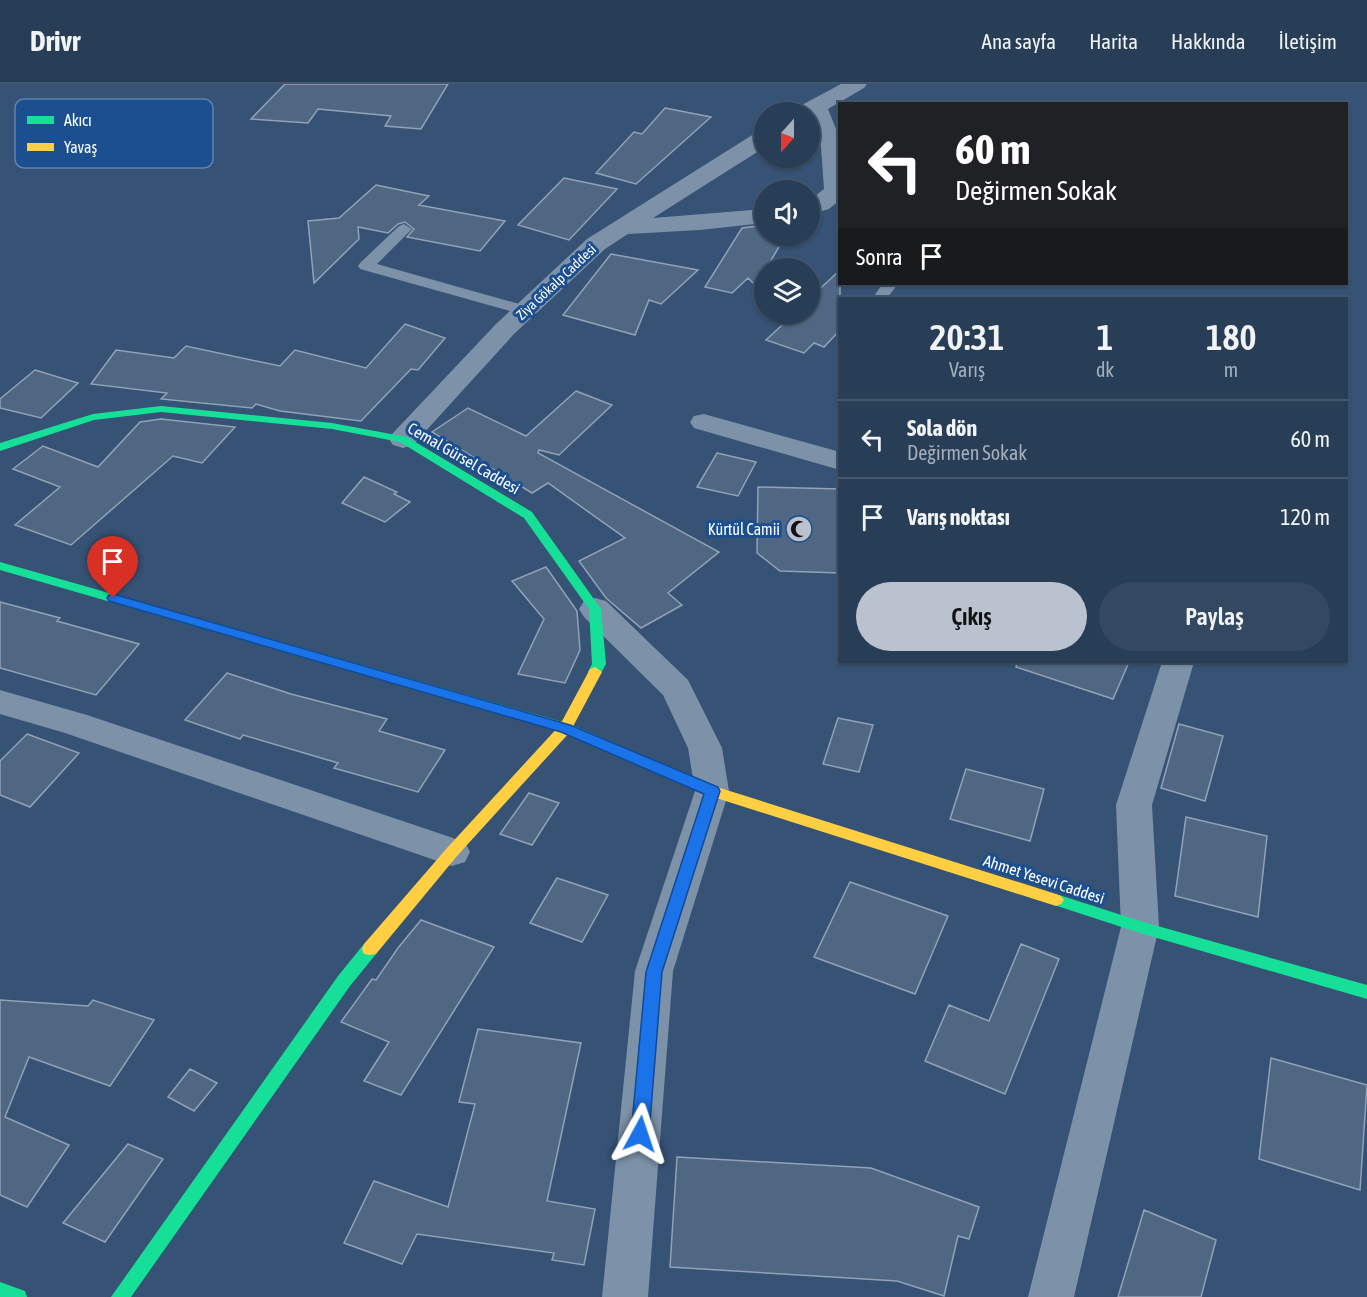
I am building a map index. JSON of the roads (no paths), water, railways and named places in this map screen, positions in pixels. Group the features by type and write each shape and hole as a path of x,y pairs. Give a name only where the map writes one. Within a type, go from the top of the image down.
{"street":[{"path":"820,104 854,84"},
{"path":"820,125 832,147 836,191 836,197 820,204"},
{"name":"Ziya Gökalp Caddesi","path":"404,439 525,310 596,244 754,144"},
{"path":"624,227 754,217"},
{"name":"Cemal Gürsel Caddesi","path":"0,447 93,417 161,409 332,426 404,439 528,516 596,609"},
{"path":"704,422 838,460"},
{"name":"Ahmet Yesevi Caddesi","path":"0,566 565,728 712,791 1140,927 1367,992"},
{"path":"120,1297 344,981 452,852 565,728 599,664 596,609"},
{"path":"596,609 676,688 705,748 712,791 654,972 626,1297"},
{"path":"1052,1297 1140,927 1134,805 1178,663"},
{"path":"0,702 75,724 452,852"},
{"path":"0,1291 18,1297"}],"lane":[{"path":"404,229 366,266 525,310"},
{"path":"880,297 889,285"}],"place":[{"name":"Kürtül Camii","path":"799,529"}]}
